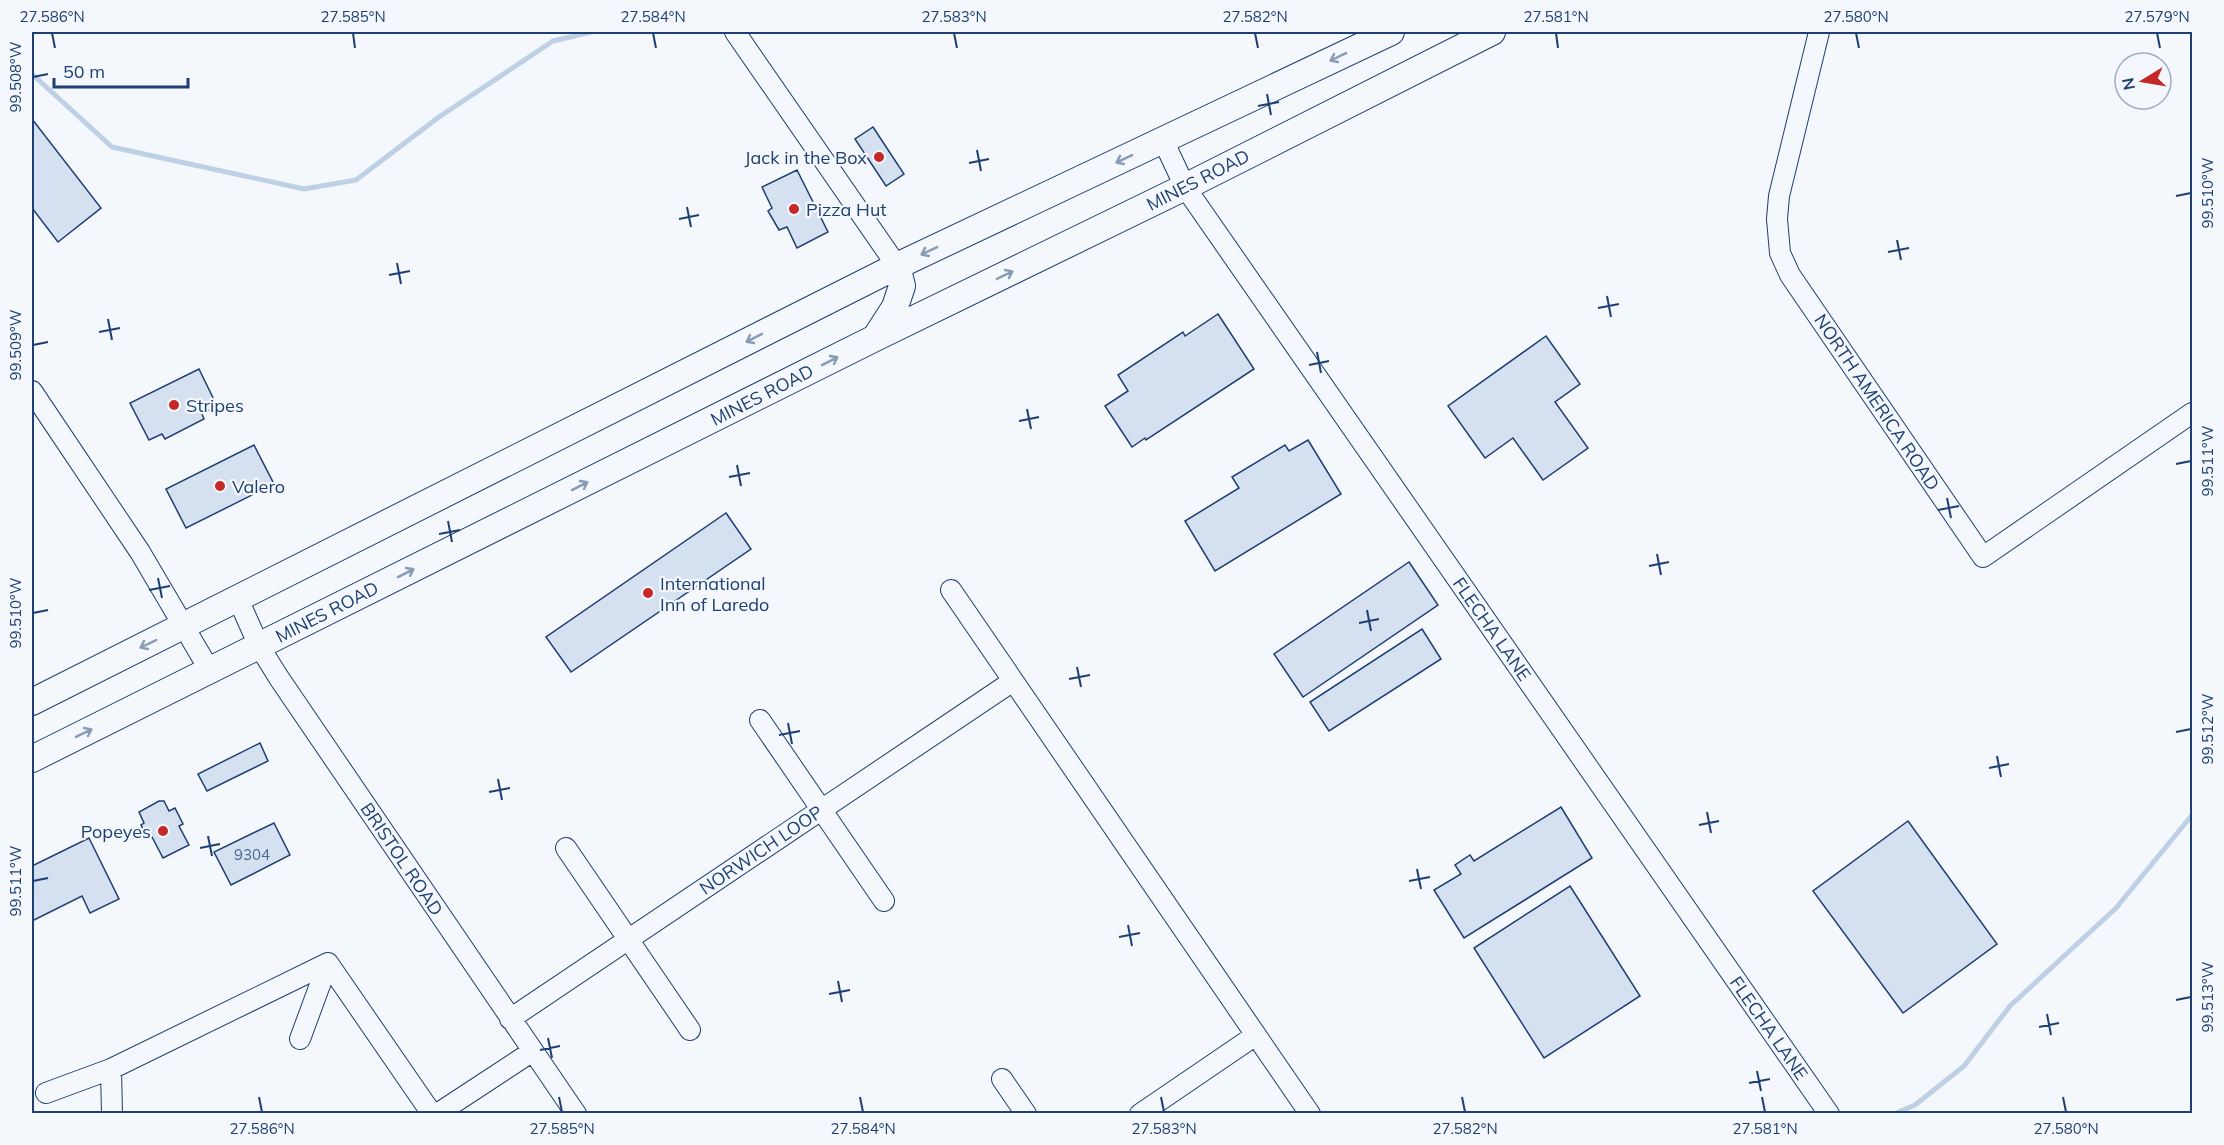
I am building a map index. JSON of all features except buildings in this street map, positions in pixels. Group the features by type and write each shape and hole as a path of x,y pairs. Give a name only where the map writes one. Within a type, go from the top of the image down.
{"main road":[{"path":"32,702 897,266 1391,32"},
{"name":"MINES ROAD","path":"32,759 875,338 1185,187 1492,32"},
{"path":"875,338 896,307 902,285 897,266"}],"street":[{"path":"735,32 897,266"},
{"name":"NORTH AMERICA ROAD","path":"1819,32 1779,196 1777,219 1780,253 1790,275 1983,557 2193,413"},
{"name":"FLECHA LANE","path":"1163,140 1185,187 1829,1113"},
{"path":"32,391 140,552 210,671"},
{"path":"951,590 1310,1113"},
{"name":"BRISTOL ROAD","path":"238,599 259,646 510,1019 576,1113"},
{"name":"NORWICH LOOP","path":"510,1019 1013,681"},
{"path":"760,720 884,901"},
{"path":"566,848 690,1030"},
{"path":"300,1039 328,963"},
{"path":"46,1093 111,1069 328,963"},
{"path":"328,963 432,1113"},
{"path":"1140,1113 1256,1035"},
{"path":"437,1113 532,1051"},
{"path":"111,1069 112,1113"},
{"path":"1002,1079 1026,1113"}],"waterway":[{"path":"32,74 112,147 304,189 356,180 439,117 553,41 591,32"},
{"path":"1894,1114 1915,1105 1964,1066 2010,1006 2116,908 2192,815"}],"place":[{"name":"Jack in the Box","path":"879,157"},
{"name":"Pizza Hut","path":"794,209"},
{"name":"Stripes","path":"174,405"},
{"name":"Valero","path":"220,486"},
{"name":"International Inn of Laredo","path":"648,593"},
{"name":"Popeyes","path":"163,831"}]}
